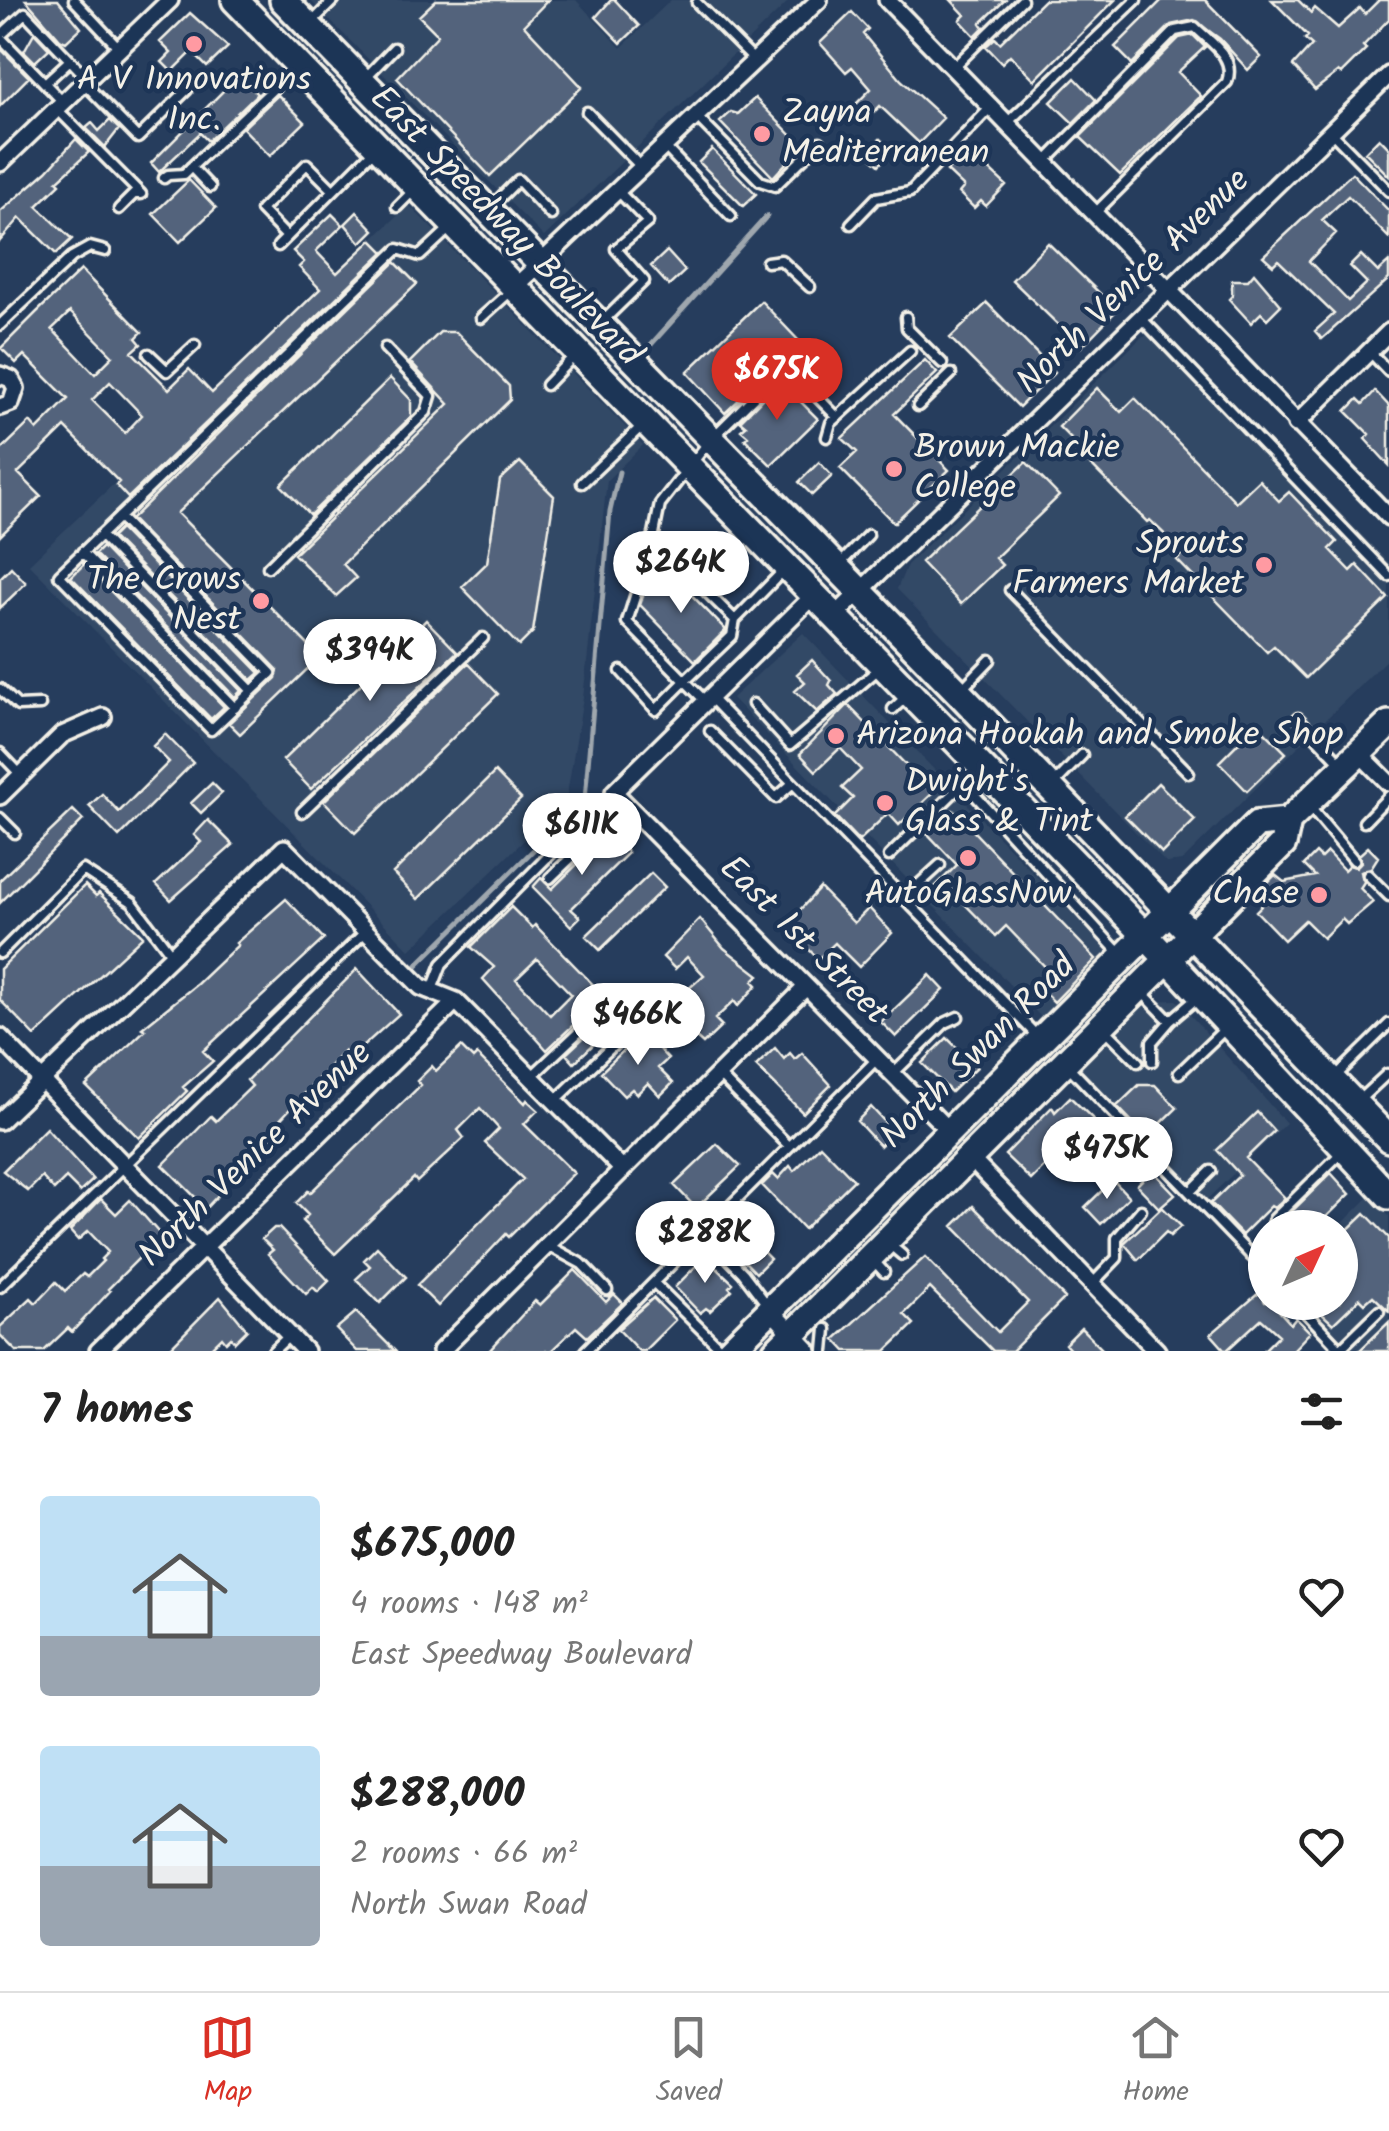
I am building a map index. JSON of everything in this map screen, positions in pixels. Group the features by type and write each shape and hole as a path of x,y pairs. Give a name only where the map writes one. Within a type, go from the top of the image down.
{"main road":[{"name":"East Speedway Boulevard","path":"234,0 883,665 901,701 1005,809 1058,846 1389,1196"},
{"name":"East Speedway Boulevard","path":"283,0 1389,1140"},
{"name":"North Swan Road","path":"793,1346 885,1256 968,1156 1282,844 1297,812 1389,724"},
{"name":"North Swan Road","path":"726,1351 1257,824 1297,812"}],"street":[{"path":"0,163 170,0"},
{"path":"514,288 819,0"},
{"path":"887,0 1389,517"},
{"name":"North Venice Avenue","path":"836,616 1389,75"},
{"path":"1296,424 1389,332"},
{"path":"0,375 11,379 16,394 12,403 0,406"},
{"path":"617,795 814,595"},
{"path":"0,796 62,735 104,718"},
{"path":"1352,760 1386,773"},
{"name":"East 1st Street","path":"617,795 949,1131"},
{"path":"0,1121 284,848 421,988 456,1002 622,1168"},
{"path":"441,1351 718,1074 773,1031 806,987"},
{"name":"North Venice Avenue","path":"98,1351 456,1002"},
{"path":"0,1037 305,1351"},
{"path":"968,1156 1157,1351"},
{"path":"770,1310 793,1346"}],"lane":[{"path":"74,0 120,48"},
{"path":"308,26 334,0"},
{"path":"953,68 1022,0"},
{"path":"1007,123 1136,0"},
{"path":"697,4 754,61"},
{"path":"119,209 134,194 140,194 0,36 25,13 138,138 186,90"},
{"path":"1045,162 1175,31 1195,27 1229,60 1231,70 1226,82 1094,213"},
{"path":"362,81 394,48"},
{"path":"45,83 70,60"},
{"path":"164,178 168,174 184,174 298,65"},
{"path":"851,224 876,198 910,192 991,106"},
{"path":"587,112 641,167"},
{"path":"696,116 760,181 775,186 820,142"},
{"path":"1330,132 1389,191"},
{"path":"278,246 378,146"},
{"path":"664,146 731,216"},
{"path":"287,237 261,210 307,164 333,190"},
{"path":"191,167 210,187"},
{"path":"488,210 518,180 552,215"},
{"path":"396,207 417,186"},
{"path":"600,324 644,281 616,250 648,222 617,190"},
{"path":"119,517 271,673 211,730 58,575 398,249 420,256 454,224"},
{"path":"0,326 72,257 90,246 105,252"},
{"path":"767,262 781,260 810,287"},
{"path":"481,318 514,288"},
{"path":"906,317 907,328 942,362"},
{"path":"1140,318 1389,576"},
{"path":"149,354 167,371 194,345"},
{"path":"268,567 426,412 431,396 386,348"},
{"path":"827,437 831,423 910,351"},
{"path":"1369,351 1389,372"},
{"path":"546,385 577,353"},
{"path":"837,417 786,365 712,440 660,504 628,622 792,783 1040,1039"},
{"path":"918,406 951,374"},
{"path":"582,483 645,423"},
{"path":"100,535 252,691"},
{"path":"836,568 868,535"},
{"path":"653,539 735,620"},
{"path":"82,552 235,708"},
{"path":"621,671 656,710 732,636 735,620 787,567"},
{"path":"1010,590 1188,773"},
{"path":"302,812 484,638"},
{"path":"958,692 990,660"},
{"path":"753,704 790,745 883,665"},
{"path":"0,688 18,706 40,705"},
{"path":"1298,718 1352,760"},
{"path":"710,732 776,798 792,783"},
{"path":"0,753 22,775"},
{"path":"1050,787 1082,755"},
{"path":"888,856 972,774"},
{"path":"431,992 442,964 593,811 617,795"},
{"path":"1364,822 1389,796"},
{"path":"1005,809 1038,864 1123,957"},
{"path":"550,878 601,829 632,810"},
{"path":"1297,812 1354,860"},
{"path":"0,818 15,833"},
{"path":"1038,864 1058,846"},
{"path":"904,898 940,865"},
{"path":"0,953 83,870 132,902 172,955"},
{"path":"1368,874 1389,896"},
{"path":"1084,915 1105,894"},
{"path":"0,1287 366,931"},
{"path":"1136,987 1170,1021"},
{"path":"1152,1062 1152,1042 1200,994"},
{"path":"531,1077 612,1001"},
{"path":"555,1101 644,1016"},
{"path":"892,1074 945,1023 958,1017"},
{"path":"1100,1024 1138,1062"},
{"path":"1332,1080 1389,1024"},
{"path":"1179,1073 1229,1025"},
{"path":"585,1351 877,1059"},
{"path":"1063,1061 1248,1253"},
{"path":"718,1074 789,1146"},
{"path":"1355,1104 1387,1074"},
{"path":"1282,1210 1345,1149"},
{"path":"1190,1192 1211,1172"},
{"path":"1092,1284 1117,1258 1117,1238 1141,1210"},
{"path":"691,1220 743,1273 770,1310"},
{"path":"548,1245 582,1264 607,1290"},
{"path":"654,1282 726,1351"},
{"path":"1313,1320 1341,1350 1379,1310"},
{"path":"824,1351 826,1329"},
{"path":"273,1351 290,1335"}],"shaded area":[{"path":"310,0 576,0 621,48 671,0 790,0 544,237"},
{"path":"409,205 643,445 607,480 583,698 566,800 410,950 29,564"},
{"path":"1167,335 1389,563 1389,657 1182,861 1166,863 897,589 907,565 1143,336"},
{"path":"803,633 1109,952 1042,1018 732,698"},
{"path":"1177,1000 1286,1123 1204,1202 1076,1067 1143,1001"},
{"path":"1370,1196 1389,1216 1389,1351 1349,1351 1318,1320 1358,1320 1356,1210"}],"building":[{"path":"26,0 58,0 81,28 66,42 60,39"},
{"path":"436,0 548,0 524,25 582,87 490,176 397,78 438,35 419,16"},
{"path":"611,0 639,26 621,43 596,17"},
{"path":"951,0 1005,0 981,23 984,27 975,36 960,20 965,15"},
{"path":"1044,0 1115,0 1035,80 1010,55 1002,63 986,46 995,38 1000,43"},
{"path":"1162,0 1205,0 1261,57 1248,70 1220,39 1194,20 1171,25 1132,64 1115,47"},
{"path":"1272,0 1298,0 1311,13 1315,8 1338,28 1360,8 1365,14 1379,0 1389,0 1389,19 1341,74 1338,72 1315,90 1293,66 1312,45 1305,39 1308,36"},
{"path":"852,12 868,29 863,34 901,80 943,118 919,143 880,106 868,118 855,105 871,89 852,67 846,72 820,43"},
{"name":"A V Innovations Inc.","path":"190,13 228,47 207,67 192,52 172,72 162,62 171,53 160,42"},
{"path":"34,33 49,49 35,62 24,51"},
{"path":"1193,35 1205,47 1178,72 1201,96 1120,175 1080,137 1179,38"},
{"path":"0,48 29,77 0,106"},
{"path":"239,75 257,94 208,141 200,133 159,172 151,163"},
{"path":"1075,78 1096,100 1073,123 1051,102"},
{"path":"278,95 305,122 270,156 243,128"},
{"name":"Zayna Mediterranean","path":"755,98 802,146 773,177 720,122 731,112 738,114"},
{"path":"110,120 119,129 105,147 86,128 92,123 99,131"},
{"path":"1379,138 1389,148 1389,176 1365,152"},
{"path":"76,139 89,152 37,206 72,239 56,254 20,218 0,241 0,212"},
{"path":"880,139 892,151 879,165 866,153"},
{"path":"712,149 756,194 743,206 699,162"},
{"path":"968,150 1006,185 986,206 981,201 974,208 959,193 964,187 947,171"},
{"path":"1352,173 1389,211 1389,238 1348,196 1322,220 1336,233 1309,261 1348,301 1367,283 1350,266 1361,255 1378,272 1389,262 1389,279 1322,339 1315,331 1334,314 1278,260 1273,265 1263,256"},
{"path":"189,180 216,208 180,242 153,214"},
{"path":"357,212 374,230 361,243 345,224"},
{"path":"332,214 343,225 316,251 337,273 372,240 384,252 128,498 116,485 119,482 65,427 18,473 41,496 0,536 0,451 30,422 37,430 68,399 24,355 16,363 1,348 36,313 81,270 142,332 136,338 141,344 132,352 169,389 189,369 212,393 320,289 299,267 304,262 293,251","holes":["70,312 113,356 95,374 52,329","110,382 142,415 125,433 92,400"]},
{"path":"1048,243 1117,310 1081,347 1012,280"},
{"path":"667,251 685,271 669,286 651,266"},
{"path":"395,262 417,284 177,513 320,657 240,734 229,723 276,678 278,670 131,519"},
{"path":"1254,273 1281,305 1267,319 1261,313 1251,323 1229,299 1232,280 1248,280"},
{"path":"761,301 800,342 725,413 687,372"},
{"path":"987,303 1055,372 1019,407 950,338"},
{"path":"440,332 456,332 509,386 510,400 343,564 356,578 336,596 294,554 449,404 410,362"},
{"name":"Brown Mackie College","path":"925,360 937,373 894,414 949,470 894,523 840,468 857,452 842,438"},
{"path":"390,378 411,400 411,417 310,515 281,485"},
{"path":"780,381 818,419 771,465 745,439 748,436 741,430 746,426 740,421"},
{"path":"1097,388 1121,412 1135,398 1236,502 1259,480 1279,501 1289,492 1337,542 1330,549 1351,571 1357,565 1388,598 1306,678 1274,646 1267,652 1177,560 1184,553 1150,520 1147,522 1059,427"},
{"path":"1375,391 1389,406 1389,465 1365,439 1369,434 1346,411 1358,399 1363,404"},
{"path":"520,462 554,496 533,632 519,646 462,587 487,563 500,480"},
{"path":"819,462 832,476 812,495 799,482"},
{"path":"1026,462 1059,496 995,558 1002,565 961,604 921,562"},
{"path":"120,529 260,673 252,680 112,537"},
{"path":"102,547 241,691 235,697 95,554"},
{"path":"84,564 224,707 211,719 71,577"},
{"path":"11,567 26,583 0,608 0,578"},
{"path":"667,570 726,630 695,661 640,605 644,593"},
{"path":"426,620 457,652 311,789 283,760"},
{"path":"812,660 837,694 817,712 795,691 805,682 797,674"},
{"path":"468,663 498,694 355,833 324,801"},
{"path":"848,705 933,793 899,825 888,813 859,841 835,816 853,798 842,788 861,770 840,748 816,771 800,754"},
{"path":"1257,724 1286,753 1247,791 1219,762"},
{"path":"165,734 193,763 119,837 89,806 102,794 119,812 169,762 153,746"},
{"path":"495,772 521,799 418,899 393,873"},
{"path":"212,783 222,793 201,813 191,803"},
{"path":"1158,783 1195,820 1162,853 1125,816"},
{"path":"73,810 83,820 0,903 0,880"},
{"path":"948,810 953,810 1096,959 1054,1002 1041,989 1054,976 1006,926 996,936 952,891 946,896 936,886 957,865 926,832"},
{"path":"208,820 233,845 171,900 156,884 201,842 194,835"},
{"path":"609,833 628,853 571,909 580,917 571,926 533,887 541,878 552,889"},
{"name":"Chase","path":"1368,847 1378,857 1371,868 1361,872 1364,882 1360,888 1373,902 1347,924 1342,919 1323,938 1305,920 1284,940 1256,911 1275,892 1267,883 1275,875 1284,882 1315,876 1304,865 1316,853 1321,858 1327,852 1344,870 1349,865 1356,867 1361,862 1359,855"},
{"path":"651,873 665,887 600,950 586,936"},
{"path":"85,885 96,896 99,893 143,936 35,1036 0,1000 0,969"},
{"path":"820,888 854,923 869,908 892,933 859,967 835,943 818,959 786,925"},
{"path":"286,899 324,939 203,1051 213,1061 183,1087 187,1091 139,1138 86,1086 145,1030 142,1028 197,984"},
{"path":"511,907 532,928 535,925 604,996 547,1050 483,979 494,967 471,947","holes":["537,959 571,994 550,1015 516,979"]},
{"path":"700,919 724,948 759,975 753,981 757,985 738,1006 734,1001 715,1019 722,1026 703,1044 695,1037 692,1040 657,1005 679,985 685,992 704,975 687,957 675,969 663,957"},
{"path":"357,969 399,1014 351,1057 344,1051 276,1124 283,1131 206,1208 163,1165 211,1116 216,1121 252,1086 247,1080"},
{"path":"930,975 944,990 896,1037 881,1022"},
{"path":"608,1015 616,1023 574,1063 566,1054"},
{"path":"643,1032 668,1059 658,1068 673,1083 660,1096 648,1083 637,1094 632,1089 624,1096 601,1072"},
{"path":"947,1038 977,1067 951,1092 922,1063"},
{"path":"461,1047 473,1059 477,1055 525,1103 527,1100 538,1110 524,1124 574,1173 509,1237 506,1234 438,1306 417,1285 523,1179 485,1143 499,1129 480,1108 458,1130 464,1138 417,1182 414,1178 335,1254 302,1221 308,1215 296,1203 421,1085 417,1081 432,1066 436,1071"},
{"path":"775,1048 784,1059 790,1053 795,1059 802,1053 831,1085 803,1113 756,1066"},
{"path":"1139,1085 1155,1085 1177,1108 1147,1137 1117,1106"},
{"path":"1070,1097 1093,1119 1031,1180 1005,1155 1052,1107 1055,1112"},
{"path":"871,1107 894,1132 880,1146 857,1121"},
{"path":"1257,1112 1274,1131 1246,1158 1285,1198 1274,1208 1248,1210 1248,1229 1242,1235 1211,1203 1240,1175 1217,1150"},
{"path":"46,1128 93,1180 80,1192 66,1178 54,1190 42,1177 28,1191 3,1171"},
{"path":"717,1144 740,1166 696,1208 674,1185"},
{"path":"820,1145 854,1180 804,1229 762,1185 773,1174 778,1179 790,1166 794,1171"},
{"path":"1152,1170 1175,1194 1159,1208 1137,1185"},
{"path":"1331,1173 1350,1194 1334,1210 1293,1210"},
{"path":"1113,1180 1129,1197 1101,1224 1085,1207"},
{"path":"101,1199 116,1214 130,1200 165,1240 147,1258 143,1254 72,1332 68,1328 44,1351 16,1351 0,1335 0,1327 31,1298 36,1303 56,1282 65,1291 103,1261 108,1252 88,1231 78,1240 70,1231"},
{"path":"973,1206 1065,1298 1012,1351 993,1351 930,1288 904,1314 914,1324 886,1351 846,1351 835,1339 925,1257 998,1332 1028,1302 953,1226"},
{"path":"1162,1207 1181,1226 1170,1236 1166,1232 1138,1260 1124,1243"},
{"path":"1365,1213 1389,1238 1389,1311 1373,1296 1365,1303 1358,1300 1358,1220"},
{"path":"279,1228 329,1281 318,1292 313,1287 306,1294 268,1254 273,1250 262,1239"},
{"path":"742,1230 770,1259 756,1273 728,1244"},
{"path":"377,1247 406,1277 380,1303 356,1279 370,1266 364,1260"},
{"path":"705,1257 733,1283 729,1287 732,1290 710,1311 706,1308 700,1313 675,1287"},
{"path":"575,1270 606,1302 614,1294 623,1303 587,1337 576,1327 551,1351 489,1351 535,1301 540,1305"},
{"path":"220,1297 247,1330 235,1342 231,1337 226,1342 222,1337 208,1351 167,1351"},
{"path":"653,1298 675,1320 644,1351 639,1351 618,1329"},
{"path":"1248,1302 1248,1320 1260,1320 1226,1351 1211,1334"},
{"path":"356,1312 395,1351 357,1351 336,1329"},
{"path":"1262,1320 1287,1320 1291,1324 1298,1320 1310,1332 1292,1351 1263,1351 1279,1335"},
{"path":"1389,1322 1389,1351 1359,1351"},
{"path":"1081,1328 1104,1351 1071,1351 1065,1344"}],"waterway":[{"path":"647,349 767,216"},
{"path":"417,965 585,799 610,511 619,472"}],"place":[{"name":"A V Innovations Inc.","path":"194,44"},
{"name":"Zayna Mediterranean","path":"762,134"},
{"name":"Brown Mackie College","path":"894,469"},
{"name":"Sprouts Farmers Market","path":"1264,565"},
{"name":"The Crows Nest","path":"261,601"},
{"name":"Arizona Hookah and Smoke Shop","path":"836,736"},
{"name":"Dwight's Glass & Tint","path":"885,803"},
{"name":"AutoGlassNow","path":"968,858"},
{"name":"Chase","path":"1319,895"}]}
